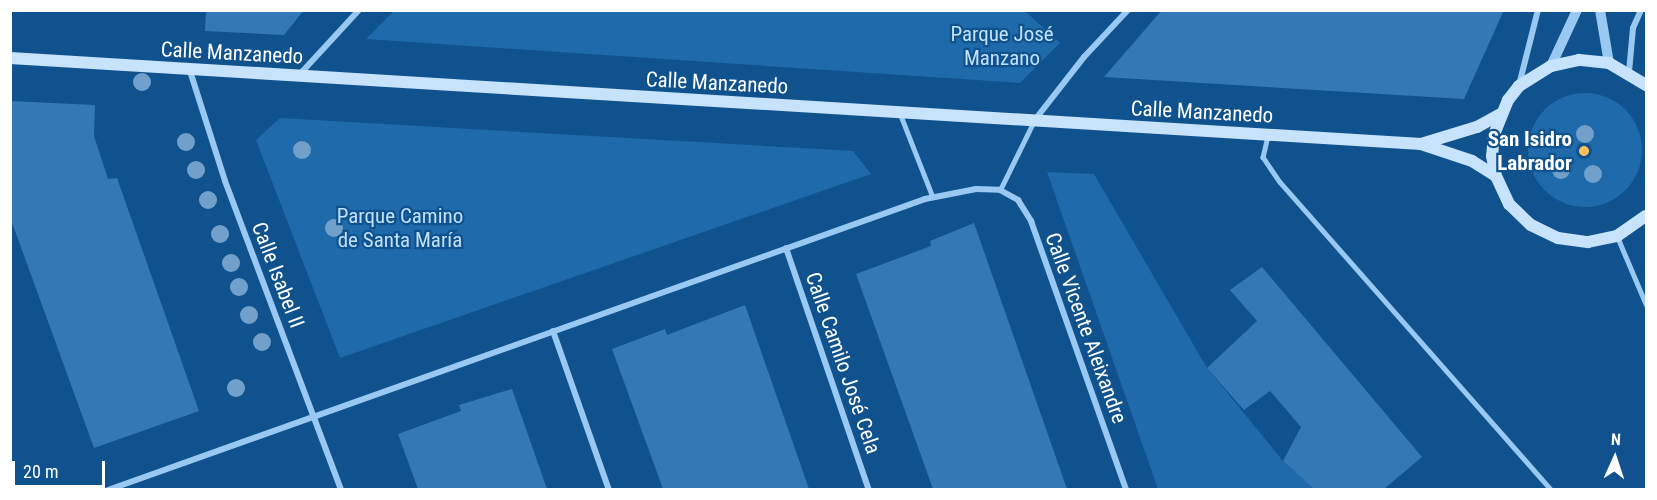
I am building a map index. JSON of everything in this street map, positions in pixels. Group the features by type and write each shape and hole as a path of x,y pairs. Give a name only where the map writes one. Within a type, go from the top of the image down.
{"main road":[{"name":"Calle Manzanedo","path":"10,58 190,71 1421,144 1472,161 1496,176"},
{"path":"1647,85 1629,72 1609,63 1580,60 1551,66 1519,86 1500,114 1494,134 1496,176 1509,204 1531,225 1558,238 1588,242 1617,236 1647,216"},
{"name":"Calle Manzanedo","path":"1421,144 1477,128 1500,114"}],"street":[{"path":"298,77 359,10"},
{"path":"1033,122 1084,57 1128,10"},
{"path":"1519,86 1531,26 1539,10"},
{"path":"1551,66 1577,10"},
{"path":"1600,10 1609,63"},
{"path":"1629,72 1633,28 1641,10"},
{"name":"Calle Isabel II","path":"190,71 225,181 341,489"},
{"path":"108,489 933,197 976,189 1000,190"},
{"name":"Calle Vicente Aleixandre","path":"1000,190 1018,200 1031,221 1126,489"},
{"name":"Calle Camilo José Cela","path":"786,248 869,489"},
{"path":"553,331 609,489"}],"lane":[{"path":"900,113 933,197"},
{"path":"1000,190 1033,122"},
{"path":"1269,136 1263,157 1280,182 1552,489"},
{"path":"1617,236 1647,304"}],"green space":[{"name":"Parque José Manzano","path":"394,11 1025,11 1060,43 1020,83 366,39"},
{"path":"1585,93 1607,97 1625,110 1638,128 1642,150 1638,172 1625,190 1607,203 1585,207 1563,203 1545,190 1532,172 1528,150 1532,128 1545,110 1563,97"},
{"name":"Parque Camino de Santa María","path":"280,118 853,151 871,174 340,358 256,140"},
{"path":"1047,172 1094,174 1207,368 1283,461 1314,489 1158,489"}],"building":[{"path":"206,10 304,10 284,35 205,31"},
{"path":"1162,10 1504,10 1464,99 1104,77"},
{"path":"10,101 95,105 94,136 108,179 117,178 199,411 94,448 10,217"},
{"path":"974,223 1067,489 933,489 856,274 931,246 930,241"},
{"path":"1262,267 1422,457 1384,489 1314,489 1283,461 1301,427 1270,391 1244,410 1207,368 1257,321 1230,290"},
{"path":"745,305 809,489 663,489 612,349 665,329 667,335"},
{"path":"512,389 547,489 418,489 398,434 461,411 459,405"}],"place":[{"name":"San Isidro Labrador","path":"1584,151"}]}
